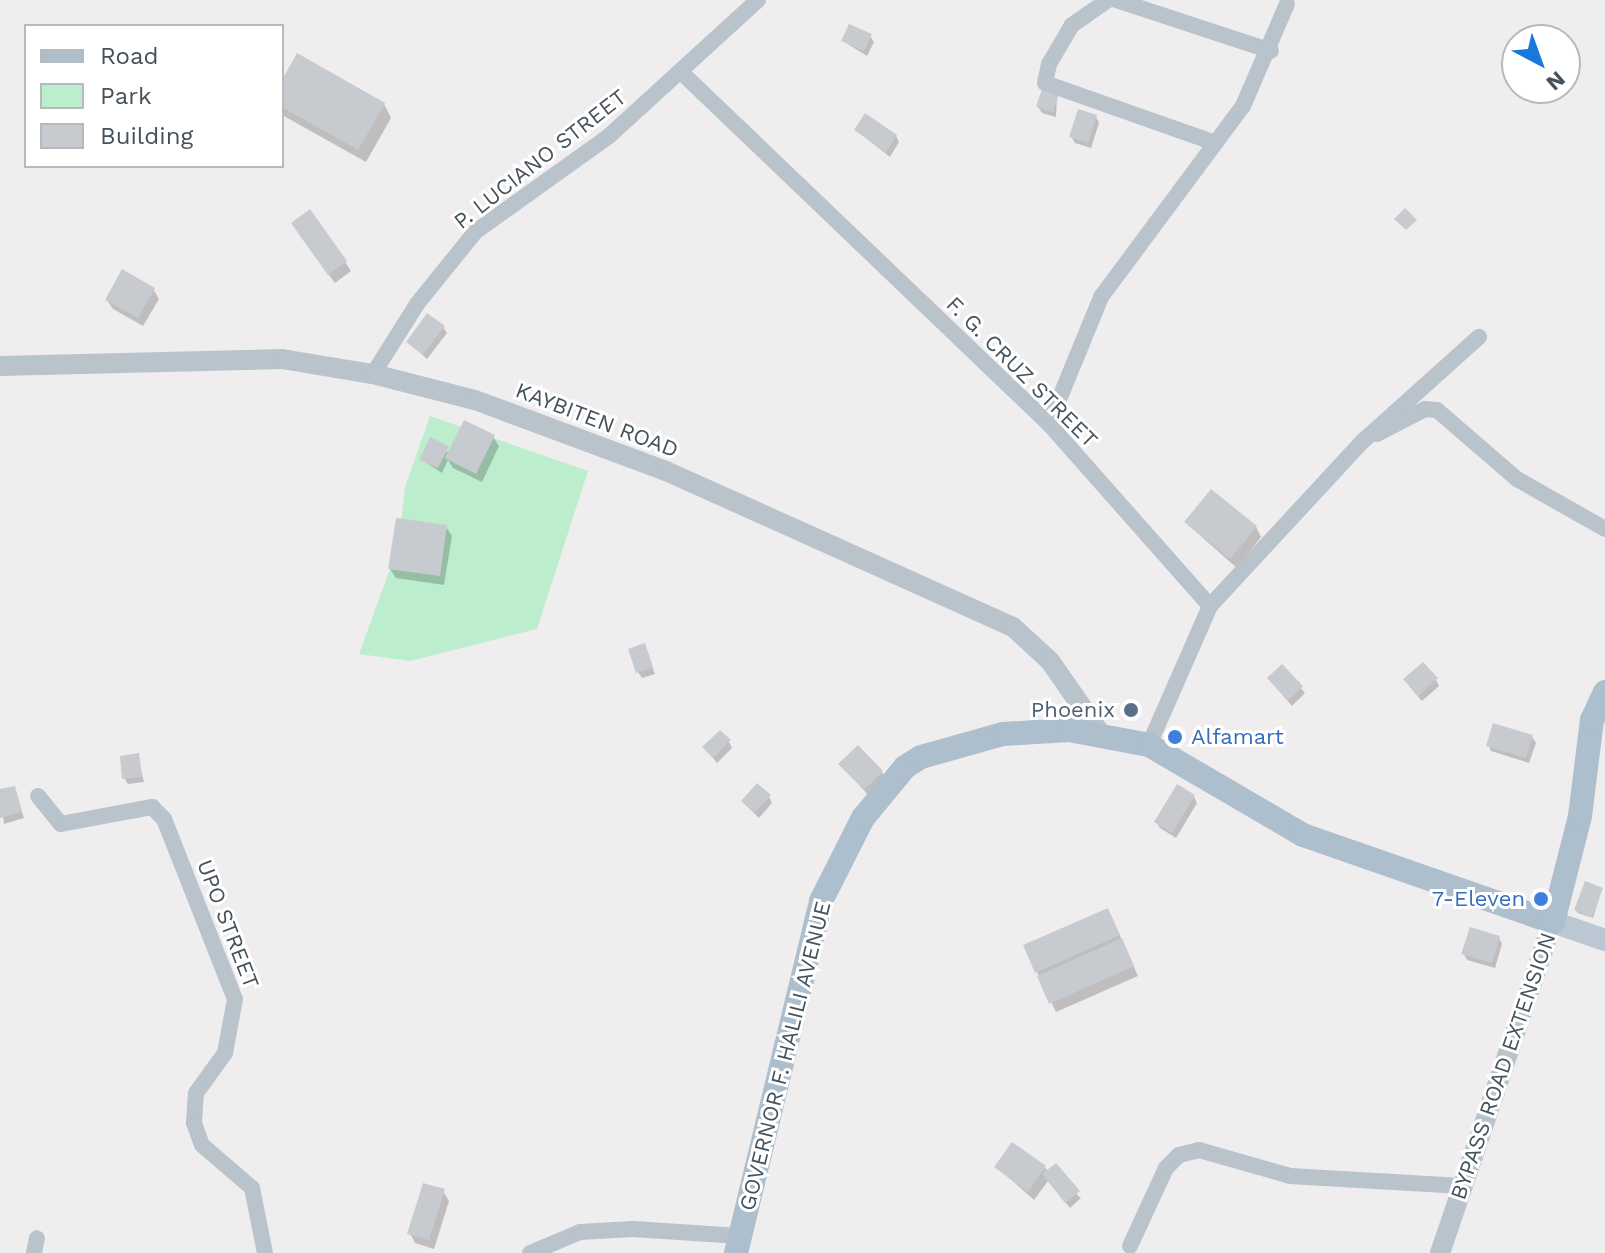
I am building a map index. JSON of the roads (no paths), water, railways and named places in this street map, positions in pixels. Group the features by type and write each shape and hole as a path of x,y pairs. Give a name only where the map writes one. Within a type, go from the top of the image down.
{"main road":[{"name":"BYPASS ROAD EXTENSION","path":"1553,922 1580,816 1592,720 1605,692"},
{"name":"GOVERNOR F. HALILI AVENUE","path":"738,1244 821,901 863,818 905,767 921,757 1003,734 1100,733 1149,745 1303,835 1605,940"}],"street":[{"name":"P. LUCIANO STREET","path":"373,374 417,304 475,232 609,136 682,73 758,0"},
{"path":"1108,0 1072,25 1049,64 1045,83 1213,142"},
{"path":"1116,0 1271,51"},
{"path":"1049,424 1101,297 1213,142 1243,106 1271,51 1287,4"},
{"name":"F. G. CRUZ STREET","path":"682,73 1049,424 1210,606"},
{"path":"1149,745 1210,606 1372,436 1479,337"},
{"name":"KAYBITEN ROAD","path":"0,366 282,359 373,374 475,400 666,471 1013,627 1050,661 1100,733"},
{"path":"1372,436 1425,409 1437,410 1517,479 1605,529"},
{"name":"UPO STREET","path":"38,796 61,824 152,807 164,819 235,999 225,1053 196,1093 194,1123 202,1145 252,1188 265,1253"},
{"name":"BYPASS ROAD EXTENSION","path":"1440,1253 1553,922"},
{"path":"1130,1246 1166,1168 1179,1155 1199,1150 1290,1176 1462,1186"},
{"path":"530,1253 580,1232 633,1229 738,1244"}],"place":[{"name":"Phoenix","path":"1131,710"},
{"name":"Alfamart","path":"1175,737"},
{"name":"7-Eleven","path":"1541,899"}]}
